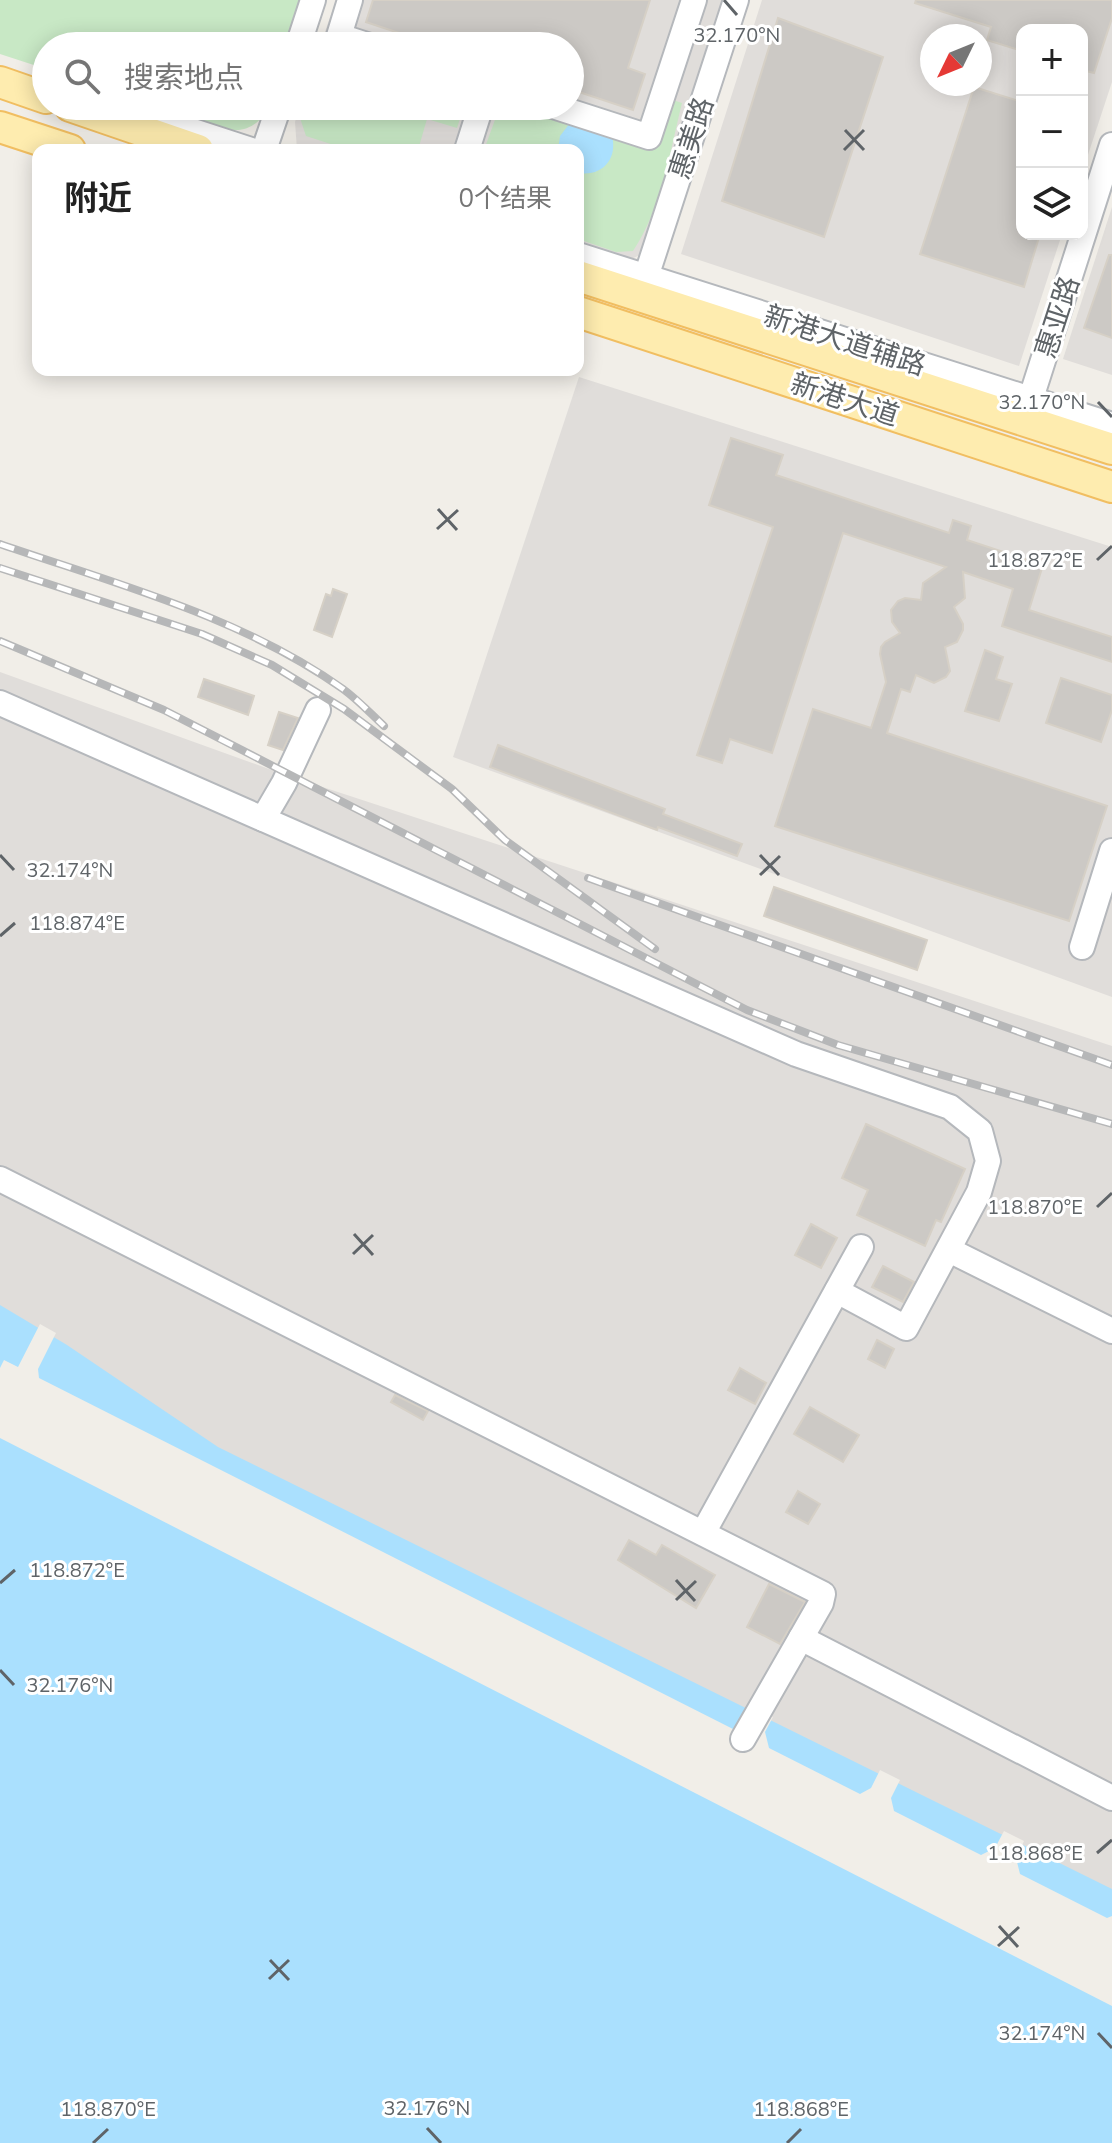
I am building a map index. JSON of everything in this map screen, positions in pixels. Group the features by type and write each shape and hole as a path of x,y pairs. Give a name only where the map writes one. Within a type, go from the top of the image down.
{"main road":[{"path":"0,82 32,93"},
{"path":"111,120 181,144"},
{"path":"0,127 52,144"},
{"name":"新港大道","path":"584,278 1112,449"},
{"name":"新港大道","path":"584,314 1112,487"}],"street":[{"path":"303,32 313,0"},
{"path":"340,32 350,0"},
{"path":"584,116 649,137 694,0"},
{"name":"惠美路","path":"646,277 736,0"},
{"path":"0,68 32,78"},
{"path":"159,120 233,144"},
{"path":"266,144 274,120"},
{"path":"469,144 477,120"},
{"name":"惠亚路","path":"1031,398 1112,145"},
{"name":"新港大道辅路","path":"584,257 1112,425"},
{"path":"0,703 796,1054 950,1107 980,1131 988,1161 979,1192 906,1328 837,1291"},
{"path":"263,819 289,773 318,710"},
{"path":"1082,947 1112,851"},
{"path":"0,1179 823,1594 821,1603 743,1739"},
{"path":"703,1533 861,1247"},
{"path":"949,1250 1112,1331"},
{"path":"801,1638 1112,1798"}],"shaded area":[{"path":"336,0 726,0 652,231 640,255 627,261 584,248 584,144 297,144 296,120 584,120 584,32 325,32"},
{"path":"762,0 1112,0 1112,82 1088,155 1088,24 1016,24 1016,240 1060,240 1019,366 681,254"},
{"path":"1112,207 1112,375 1063,359"},
{"path":"579,377 1112,547 1112,997 453,757"},
{"path":"0,672 280,773 1112,1046 1112,2018 0,1446"}],"green space":[{"path":"0,0 303,0 293,32 32,32 32,64 0,54"},
{"path":"670,99 682,103 669,160 651,216 633,251 616,252 584,241 584,144 486,144 495,120 567,120 644,144"},
{"path":"200,120 259,120 245,129 234,130"},
{"path":"301,120 427,120 420,144 331,144 306,136"},
{"path":"430,120 460,120 457,128"}],"water":[{"path":"570,123 612,136 613,152 601,169 584,174 584,144 559,144 560,136"},
{"path":"0,1305 67,1345 218,1447 1112,1889 1112,2143 0,2143"}],"pier":[{"path":"40,1324 56,1333 38,1369 39,1378 733,1729 745,1722 753,1707 773,1717 765,1732 769,1748 860,1794 871,1788 880,1770 900,1780 891,1798 894,1811 981,1855 995,1848 1004,1831 1024,1841 1016,1858 1020,1874 1107,1918 1112,1916 1112,2006 0,1438 0,1368 4,1360 18,1367"}],"building":[{"path":"373,0 650,0 628,68 645,74 633,110 584,94 584,32 396,32 366,22"},
{"path":"916,0 1112,0 1112,18 1094,73 1088,72 1088,24 1016,24 1016,49 992,42 992,24 982,24 915,3"},
{"path":"778,18 883,57 824,237 722,201"},
{"path":"992,93 1016,100 1016,240 1038,240 1024,287 920,254 971,96 992,96"},
{"path":"1109,255 1112,255 1112,338 1084,328"},
{"path":"731,438 783,455 776,475 949,533 953,520 971,526 967,540 1043,565 1029,610 1112,637 1112,662 1002,626 1013,589 963,572 965,598 954,607 963,630 957,642 945,647 950,671 934,683 916,675 910,692 901,689 887,733 1107,806 1069,921 775,826 813,709 871,728 886,682 881,647 900,633 892,622 891,610 905,598 921,600 923,583 946,567 843,533 772,753 730,739 722,763 697,755 773,527 709,505"},
{"path":"333,589 347,594 332,637 314,630 326,594 331,596"},
{"path":"985,650 1003,657 996,679 1012,684 999,721 965,711"},
{"path":"1061,678 1112,695 1112,710 1101,742 1046,723"},
{"path":"204,679 254,696 248,715 198,697"},
{"path":"279,712 298,718 283,750 268,745"},
{"path":"498,745 665,809 663,814 742,844 737,856 658,827 657,830 490,767"},
{"path":"774,887 927,940 917,970 764,916"},
{"path":"866,1124 965,1169 941,1222 936,1220 925,1246 857,1215 868,1190 842,1178"},
{"path":"811,1224 837,1238 821,1268 795,1255"},
{"path":"883,1266 914,1282 903,1302 872,1287"},
{"path":"877,1340 894,1349 885,1368 868,1359"},
{"path":"740,1368 766,1383 755,1404 728,1390"},
{"path":"395,1395 428,1411 423,1420 391,1402"},
{"path":"810,1407 859,1435 843,1462 794,1434"},
{"path":"798,1491 820,1504 808,1524 786,1512"},
{"path":"629,1540 656,1555 662,1545 715,1575 696,1608 618,1560"},
{"path":"769,1584 805,1602 780,1644 747,1627"}],"railway":[{"path":"0,544 133,588 221,622 304,664 343,689 384,726"},
{"path":"0,568 202,634 272,665 344,709 452,789 505,840 655,949"},
{"path":"0,641 164,710 747,1010 838,1045 1112,1124"},
{"path":"588,878 1112,1065"}]}
